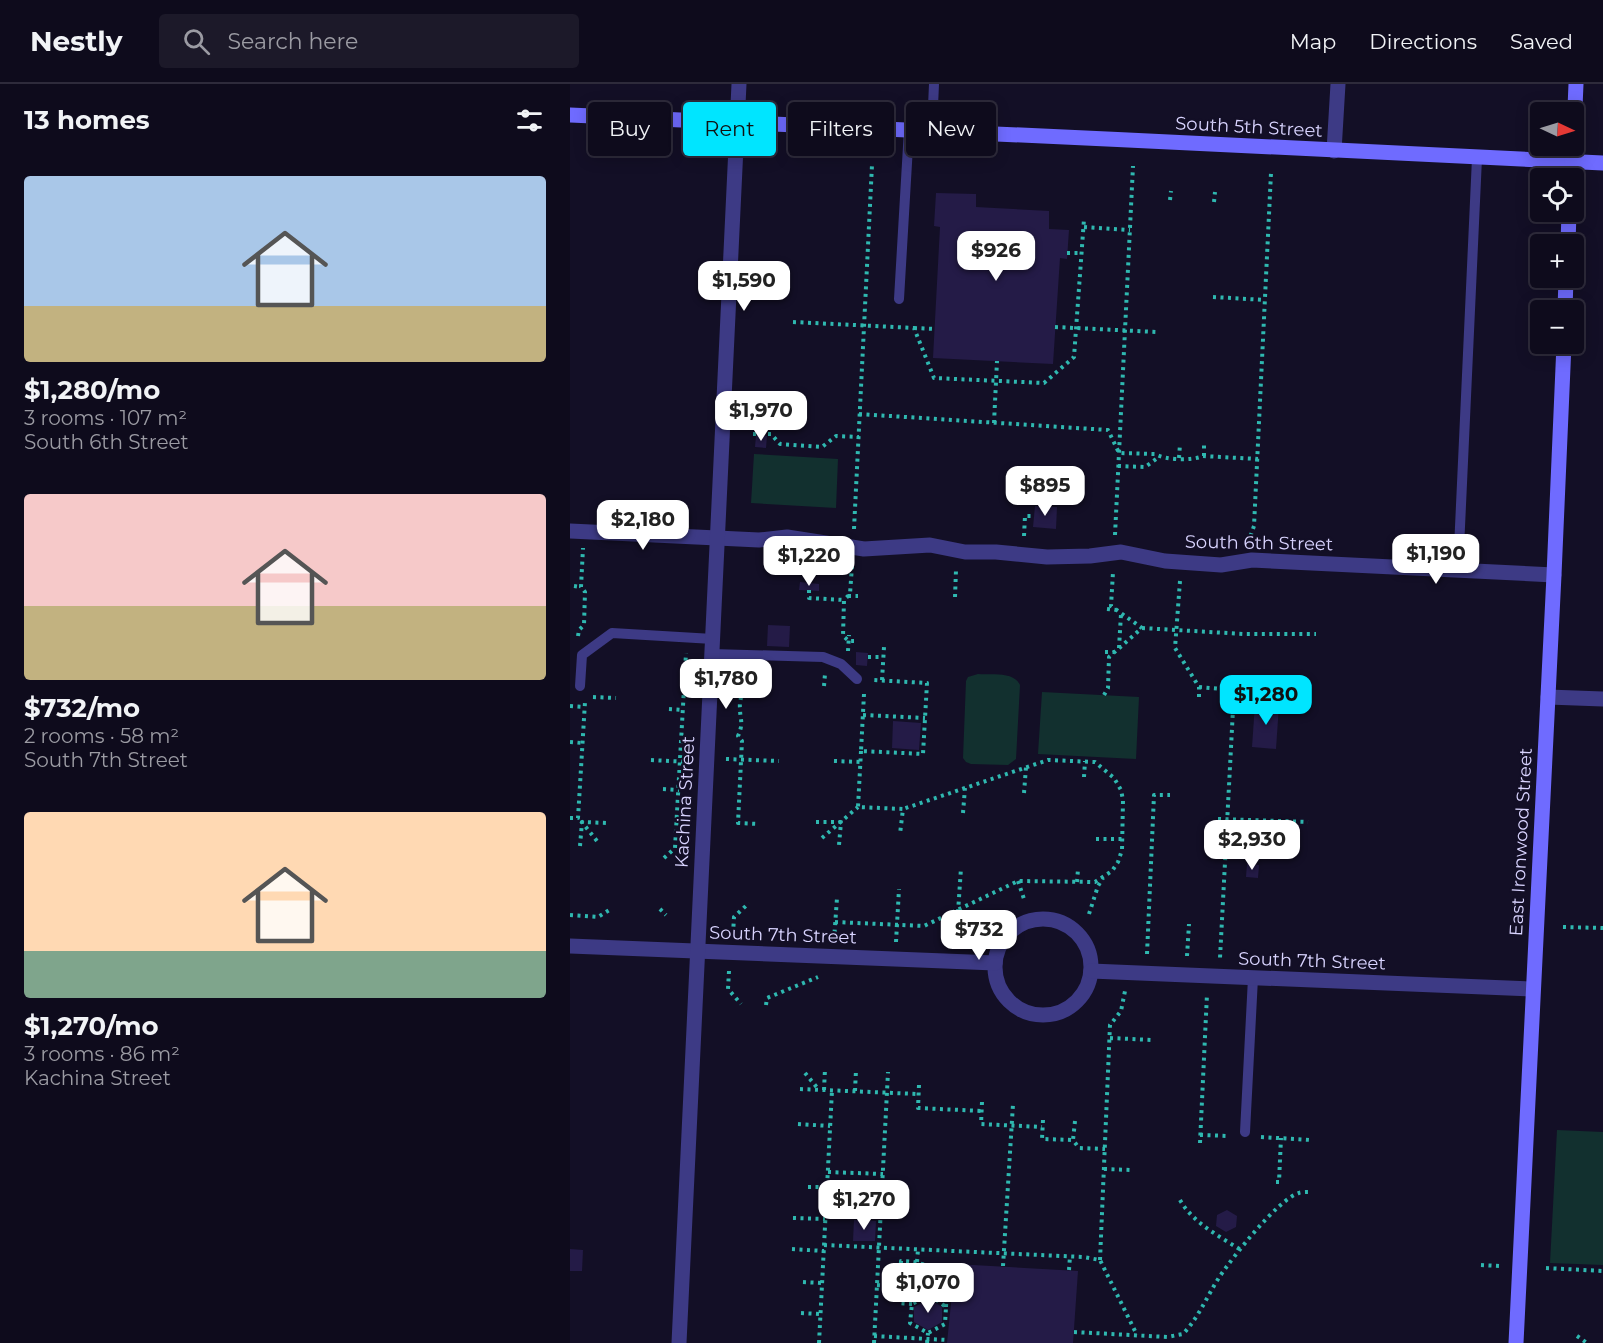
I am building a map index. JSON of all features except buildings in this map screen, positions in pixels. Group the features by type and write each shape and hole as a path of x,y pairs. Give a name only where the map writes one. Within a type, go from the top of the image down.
{"street":[{"name":"Kachina Street","path":"739,84 739,102"},
{"path":"1334,152 1338,84"},
{"path":"1575,102 1576,84"},
{"name":"South 5th Street","path":"570,115 683,119"},
{"name":"South 5th Street","path":"776,123 906,129"},
{"name":"South 5th Street","path":"996,133 1334,152 1603,163"},
{"name":"Kachina Street","path":"679,1343 736,156"},
{"path":"1572,156 1572,168"},
{"name":"East Ironwood Street","path":"1516,1343 1564,354"},
{"name":"South 6th Street","path":"570,531 759,540 787,537 853,547 891,548 930,545 957,551 1047,557 1121,552 1181,562 1221,565 1247,561 1320,562 1554,575"},
{"path":"1548,697 1603,699"},
{"path":"1047,919 1062,922 1084,942 1090,956 1091,971 1087,988 1077,1001 1063,1011 1047,1016 1030,1014 1015,1007 1003,995 996,980 995,963 998,948 1007,935 1018,926 1032,920 1047,919"},
{"name":"South 7th Street","path":"570,946 995,963"},
{"name":"South 7th Street","path":"1091,971 1532,989"}],"lane":[{"path":"933,102 934,84"},
{"path":"899,299 907,156"},
{"path":"1458,570 1477,158"},
{"path":"580,686 582,655 612,633 687,637 712,646 774,656 833,660 861,679"},
{"path":"1245,1132 1253,978"}],"path":[{"path":"854,641 849,641 843,636 844,600 850,594 872,165"},
{"path":"1133,166 1111,606 1142,628 1244,634 1316,634"},
{"path":"1247,561 1248,543 1254,526 1271,173"},
{"path":"1170,200 1171,191"},
{"path":"1214,202 1215,192"},
{"path":"914,328 934,378 1044,382 1074,357 1084,219"},
{"path":"1084,227 1130,230"},
{"path":"1067,252 1082,253"},
{"path":"1213,297 1265,300"},
{"path":"793,322 935,329"},
{"path":"1055,327 1157,332"},
{"path":"993,424 998,361"},
{"path":"859,414 1107,430 1119,453"},
{"path":"753,434 771,434 780,444 822,447 836,436 859,437"},
{"path":"1179,458 1180,444"},
{"path":"1204,446 1204,456"},
{"path":"1119,453 1198,459 1204,456 1258,459"},
{"path":"1118,466 1144,467 1159,457"},
{"path":"1022,555 1025,516 1034,516"},
{"path":"582,655 576,649 579,630 584,625 585,591 582,587 584,547"},
{"path":"955,597 957,551"},
{"path":"1181,562 1175,648 1199,687 1198,697"},
{"path":"574,586 582,587"},
{"path":"809,591 809,598 844,600"},
{"path":"848,596 858,596"},
{"path":"1107,609 1119,611"},
{"path":"1117,651 1119,611"},
{"path":"1104,695 1108,688 1109,657 1142,628"},
{"path":"664,858 675,848 687,637"},
{"path":"882,680 884,647"},
{"path":"1105,652 1117,651"},
{"path":"759,824 738,823 742,741 738,736 743,724 739,705 743,697 743,684 774,656"},
{"path":"868,657 883,657"},
{"path":"858,807 861,762 861,751 863,715 861,679 927,683 923,754 861,751"},
{"path":"1199,687 1234,690 1221,958 1210,958"},
{"path":"580,846 585,696 616,698"},
{"path":"570,706 585,707"},
{"path":"669,709 683,710"},
{"path":"863,715 925,718"},
{"path":"570,742 582,743"},
{"path":"717,759 779,761"},
{"path":"651,760 693,762"},
{"path":"834,760 861,762"},
{"path":"822,838 858,807 903,809 1048,760 1095,762 1104,767 1121,790 1123,800 1122,850 1118,862 1098,886 1089,914"},
{"path":"1084,777 1085,761"},
{"path":"1024,793 1026,767"},
{"path":"963,813 965,788"},
{"path":"663,789 679,790"},
{"path":"1156,955 1146,954 1154,795 1170,795"},
{"path":"900,834 903,809"},
{"path":"570,818 606,823"},
{"path":"1218,819 1308,822"},
{"path":"580,820 597,841"},
{"path":"816,822 841,822"},
{"path":"839,845 841,822"},
{"path":"1096,839 1122,839"},
{"path":"1227,842 1257,844"},
{"path":"955,961 961,868"},
{"path":"1077,882 1078,869"},
{"path":"835,922 924,926 1018,881 1095,882 1104,878"},
{"path":"1018,881 1024,899"},
{"path":"895,959 899,889"},
{"path":"570,915 598,917 611,909"},
{"path":"660,909 666,915"},
{"path":"1187,957 1189,924"},
{"path":"1563,927 1603,928"},
{"path":"1177,956 1198,957"},
{"path":"1125,987 1120,1011 1110,1024 1100,1260 1137,1335"},
{"path":"1200,1143 1208,991"},
{"path":"1110,1038 1154,1040"},
{"path":"821,1090 825,1069"},
{"path":"855,1091 856,1070"},
{"path":"874,1343 888,1072"},
{"path":"805,1073 821,1090"},
{"path":"919,1085 918,1108 981,1111"},
{"path":"800,1089 918,1095"},
{"path":"819,1343 832,1090"},
{"path":"982,1102 981,1124 1042,1126"},
{"path":"1003,1266 1013,1104"},
{"path":"1043,1120 1042,1138 1073,1140"},
{"path":"1075,1121 1073,1140 1079,1148 1105,1149"},
{"path":"798,1124 830,1126"},
{"path":"1276,1182 1279,1182 1281,1138"},
{"path":"1104,1169 1132,1170"},
{"path":"828,1172 883,1174"},
{"path":"808,1187 827,1187"},
{"path":"1074,1332 1167,1337 1183,1334 1191,1326 1221,1275 1262,1222 1300,1192 1308,1192"},
{"path":"1180,1200 1185,1210 1197,1221 1241,1250"},
{"path":"793,1218 825,1219"},
{"path":"824,1245 1070,1256 1100,1260"},
{"path":"792,1249 824,1251"},
{"path":"917,1262 918,1249"},
{"path":"1069,1270 1070,1256"},
{"path":"928,1333 945,1324 947,1293 944,1280 933,1270 917,1262 901,1261 899,1304 912,1304 930,1295 946,1307"},
{"path":"1481,1264 1500,1266"},
{"path":"1546,1268 1603,1271"},
{"path":"802,1282 822,1283"},
{"path":"877,1285 900,1286"},
{"path":"1119,1299 1126,1299"},
{"path":"912,1304 910,1323 928,1333"},
{"path":"801,1313 820,1314"},
{"path":"927,1341 928,1333"},
{"path":"874,1336 927,1341 947,1340"},
{"path":"1577,1336 1587,1343"}],"green space":[{"path":"754,454 838,459 836,508 751,503"},
{"path":"978,674 1008,676 1020,685 1016,759 1008,765 971,764 963,758 966,681 968,677"},
{"path":"1042,692 1139,697 1136,759 1038,754"},
{"path":"1557,1130 1603,1132 1603,1265 1550,1263"}]}
